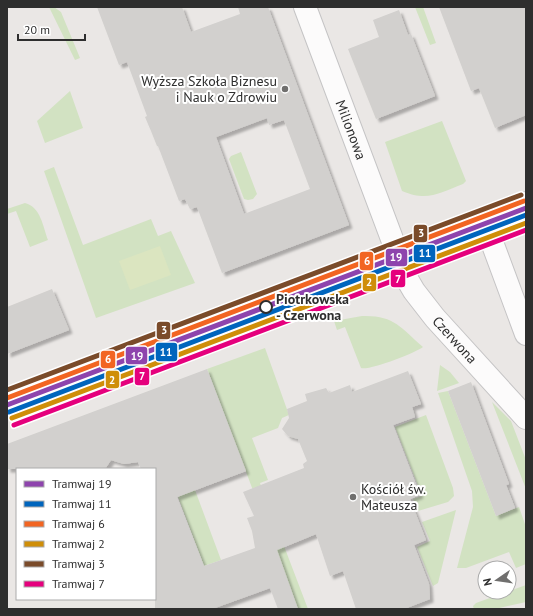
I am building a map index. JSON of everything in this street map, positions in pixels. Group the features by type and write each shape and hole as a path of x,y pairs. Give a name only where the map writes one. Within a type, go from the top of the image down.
{"street":[{"name":"Milionowa","path":"305,7 396,252"},
{"path":"7,399 526,203"},
{"path":"487,218 493,246 526,334"},
{"name":"Czerwona","path":"396,252 407,279 424,305 526,418"}],"green space":[{"path":"49,7 54,7 61,12 80,58 75,60"},
{"path":"415,7 423,7 436,43 430,45"},
{"path":"70,91 83,128 45,143 37,121"},
{"path":"442,121 466,181 463,184 433,195 419,196 402,191 385,142"},
{"path":"241,152 257,194 253,199 248,200 244,199 229,159 231,156"},
{"path":"54,167 83,245 151,219 158,236 171,231 195,283 96,318 44,171"},
{"path":"25,203 30,205 38,213 48,240 30,247 16,211 7,214 7,209"},
{"path":"160,246 171,275 130,290 119,261"},
{"path":"362,316 373,316 389,320 402,328 423,347 382,364 373,367 361,368 345,327 337,330 334,321"},
{"path":"265,348 289,415 282,418 278,428 252,438 268,480 260,483 308,609 298,609 207,369"},
{"path":"440,365 450,372 459,383 437,391"},
{"path":"448,391 496,516 519,507 526,527 526,564 517,568 517,560 512,560 509,552 488,560 477,560 477,564 466,568 457,568 473,507 472,491 438,393"},
{"path":"492,402 511,421 526,460 526,489"},
{"path":"426,415 453,488 454,496 448,502 418,511 413,499 422,496 395,427"},
{"path":"195,490 221,560 204,566 178,497"},
{"path":"456,510 438,583 433,586 417,547 430,541 422,522"},
{"path":"526,585 526,602 495,609 474,609 473,606 476,603 484,600 517,600 517,588"}],"building":[{"path":"97,7 182,7 191,32 240,14 238,7 268,7 349,225 222,273 197,207 190,209 185,199 179,201 145,117 147,116 127,62 119,65","holes":["267,118 269,125 284,120 310,189 244,214 216,137"]},
{"path":"439,7 526,7 526,115 495,128 479,88 471,91"},
{"path":"399,10 408,35 411,34 435,96 376,119 348,49 379,37 373,20"},
{"path":"52,289 69,330 7,354 7,307"},
{"path":"207,369 246,471 177,497 204,566 255,548 252,531 247,518 254,516 243,492 304,468 303,464 307,461 298,439 288,436 282,429 289,418 287,409 307,401 305,394 326,388 329,393 350,385 352,392 408,371 421,404 412,407 415,417 393,425 420,495 410,499 426,540 414,545 429,584 430,599 404,609 356,609 343,571 330,576 316,534 277,550 298,609 278,609 270,588 212,609 155,609 156,468 141,468 138,462 124,464 111,460 106,468 7,469 7,444"},
{"path":"471,382 509,484 506,485 515,508 496,516 448,391"}],"tram line":[{"name":"3","path":"7,390 521,195"},
{"name":"6","path":"7,398 524,201"},
{"name":"19","path":"7,405 526,208"},
{"name":"11","path":"9,412 526,215"},
{"name":"2","path":"12,418 526,223"},
{"name":"7","path":"14,425 526,230"}],"place":[{"name":"Wyższa Szkoła Biznesu i Nauk o Zdrowiu","path":"285,89"},
{"name":"Piotrkowska - Czerwona","path":"266,307"},
{"name":"Kościół św. Mateusza","path":"353,497"}]}
